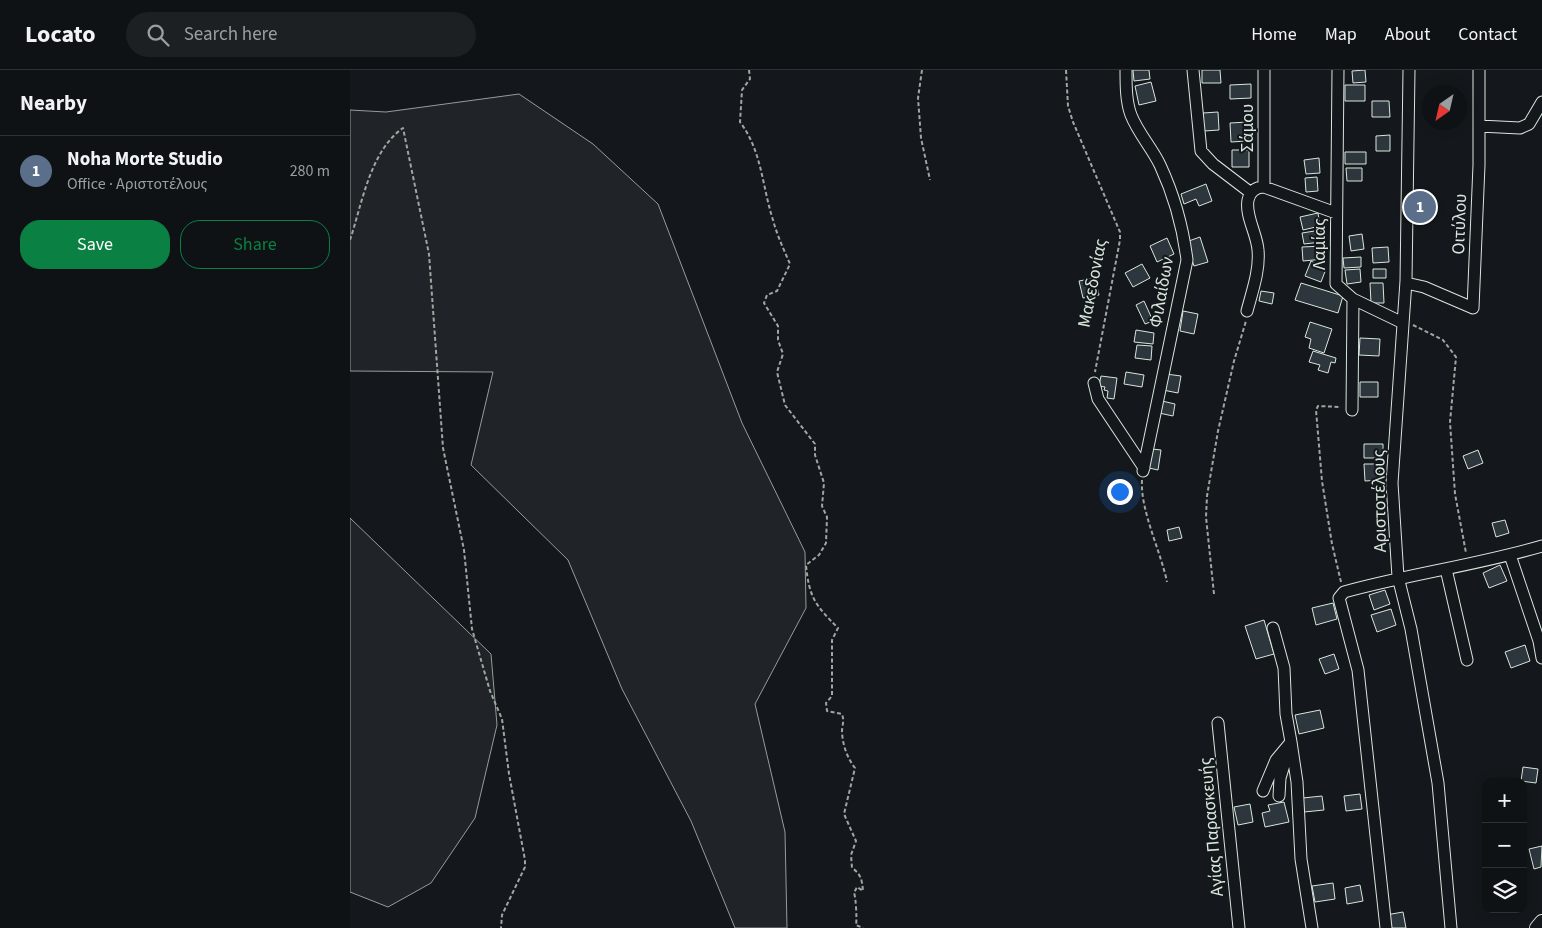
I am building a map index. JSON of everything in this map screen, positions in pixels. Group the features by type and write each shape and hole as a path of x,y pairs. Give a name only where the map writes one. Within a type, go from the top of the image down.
{"main road":[{"path":"1537,928 1542,922"}],"street":[{"name":"Φιλαίδων","path":"1126,70 1128,102 1131,115 1150,145 1168,186 1184,237 1187,260 1143,469"},
{"path":"1193,70 1201,151 1213,164 1251,193"},
{"name":"Σάμου","path":"1264,70 1264,187"},
{"name":"Λαμίας","path":"1338,70 1336,284 1353,299 1403,323"},
{"name":"Αριστοτέλους","path":"1409,70 1406,284 1392,483 1398,577 1411,629 1438,783 1451,928"},
{"name":"Οιτύλου","path":"1406,284 1424,287 1473,308 1476,262 1479,70"},
{"path":"1479,126 1520,128 1529,124 1542,102"},
{"path":"1247,311 1257,265 1258,250 1248,209 1248,199 1251,193 1257,187 1264,187 1336,213"},
{"path":"1352,410 1353,299"},
{"path":"1094,382 1098,399 1143,469"},
{"path":"1386,928 1358,670 1339,598 1344,592 1398,577 1468,565 1542,546"},
{"path":"1510,555 1542,658"},
{"path":"1446,569 1467,660"},
{"path":"1273,628 1284,668 1297,782 1302,867 1312,928"},
{"name":"Αγίας Παρασκευής","path":"1218,723 1239,928"},
{"path":"1263,790 1276,760 1291,742"},
{"path":"1279,796 1280,778 1291,742"}],"path":[{"path":"749,70 750,79 742,90 740,122 751,136 763,174 773,220 790,264 777,291 767,295 764,303 778,326 778,340 782,354 778,372 785,405 815,444 815,455 824,483 822,506 827,517 826,543 819,555 806,565 808,584 817,606 838,628 832,640 832,696 826,703 827,711 842,714 844,719 842,731 848,758 854,768 844,814 856,842 851,856 852,868 862,878 863,891 857,887 854,893 857,899 854,913 857,920 856,925 863,928"},
{"path":"922,70 918,98 920,130 930,180"},
{"name":"Μακεδονίας","path":"1066,70 1068,106 1073,122 1120,232 1095,363 1094,382"},
{"path":"350,240 364,190 392,137 403,128 429,254 443,448 464,550 472,629 490,690 502,719 509,774 526,860 525,867 502,915 501,928"},
{"path":"1214,594 1206,517 1207,496 1218,431 1247,311"},
{"path":"1403,323 1413,325 1443,340 1456,356 1450,422 1456,494 1468,565"},
{"path":"1344,592 1332,544 1324,490 1316,410 1318,406 1352,410"},
{"path":"1143,469 1144,499 1167,582"}],"shaded area":[{"path":"519,94 593,144 658,204 742,423 805,552 806,608 755,704 785,832 787,928 735,928 691,821 622,689 568,560 471,465 493,372 350,371 350,110 386,112"},
{"path":"350,518 491,654 497,725 475,818 431,883 388,907 350,892"}],"building":[{"path":"1133,70 1149,70 1150,79 1134,81"},
{"path":"1202,70 1220,70 1221,83 1202,83"},
{"path":"1365,70 1366,82 1353,83 1352,71"},
{"path":"1151,82 1156,101 1139,105 1135,86"},
{"path":"1251,84 1251,98 1230,99 1230,85"},
{"path":"1345,85 1365,85 1365,101 1345,101"},
{"path":"1372,101 1389,101 1390,117 1372,117"},
{"path":"1218,112 1219,130 1204,131 1203,113"},
{"path":"1248,122 1248,141 1231,142 1230,123"},
{"path":"1390,135 1390,151 1376,151 1376,136"},
{"path":"1232,150 1249,150 1249,167 1232,167"},
{"path":"1345,152 1366,152 1366,164 1345,164"},
{"path":"1319,158 1320,173 1306,174 1304,160"},
{"path":"1346,168 1362,168 1362,181 1347,181"},
{"path":"1317,177 1318,191 1306,192 1305,178"},
{"path":"1206,184 1212,201 1199,206 1196,199 1184,204 1181,194"},
{"path":"1413,200 1429,201 1430,214 1413,213"},
{"path":"1318,213 1320,226 1303,230 1300,217"},
{"path":"1321,230 1322,242 1304,244 1302,233"},
{"path":"1362,234 1364,249 1351,251 1349,236"},
{"path":"1200,237 1208,262 1194,266 1186,242"},
{"path":"1167,238 1174,254 1157,262 1150,246"},
{"path":"1323,246 1324,259 1303,261 1302,247"},
{"path":"1388,247 1389,262 1373,263 1372,248"},
{"path":"1361,257 1361,267 1344,268 1343,258"},
{"path":"1311,261 1326,269 1321,282 1305,276"},
{"path":"1142,264 1150,278 1133,287 1125,273"},
{"path":"1360,269 1361,282 1347,284 1345,270"},
{"path":"1373,269 1386,269 1386,278 1373,278"},
{"path":"1095,278 1099,295 1083,298 1079,281"},
{"path":"1301,283 1343,296 1338,313 1295,300"},
{"path":"1370,283 1383,283 1384,303 1371,303"},
{"path":"1261,291 1274,293 1272,304 1259,301"},
{"path":"1144,301 1153,321 1145,324 1136,305"},
{"path":"1183,311 1198,314 1194,334 1180,331"},
{"path":"1310,322 1332,329 1324,353 1309,348 1311,339 1305,337"},
{"path":"1136,330 1154,333 1153,344 1134,342"},
{"path":"1360,338 1380,339 1379,356 1359,355"},
{"path":"1137,345 1152,346 1151,360 1135,358"},
{"path":"1313,351 1336,358 1335,363 1331,362 1328,373 1318,370 1320,365 1309,362"},
{"path":"1126,372 1144,375 1142,387 1124,384"},
{"path":"1166,374 1181,376 1178,393 1163,390"},
{"path":"1101,376 1117,378 1114,399 1107,398 1108,391 1104,390 1105,387 1099,386"},
{"path":"1360,382 1378,382 1378,397 1360,397"},
{"path":"1162,401 1175,404 1173,416 1159,413"},
{"path":"1364,444 1383,444 1383,458 1364,458"},
{"path":"1152,449 1161,450 1158,470 1149,468"},
{"path":"1478,450 1483,463 1468,469 1463,456"},
{"path":"1364,464 1379,464 1380,480 1365,481"},
{"path":"1505,520 1509,533 1496,537 1492,523"},
{"path":"1179,527 1182,538 1169,541 1167,530"},
{"path":"1500,565 1507,581 1489,588 1483,573"},
{"path":"1385,590 1390,604 1374,610 1369,595"},
{"path":"1333,603 1337,619 1316,625 1312,608"},
{"path":"1391,609 1396,625 1377,632 1371,615"},
{"path":"1264,620 1274,654 1256,659 1245,626"},
{"path":"1525,645 1530,661 1511,668 1505,652"},
{"path":"1334,654 1339,669 1325,674 1319,659"},
{"path":"1320,710 1324,728 1299,734 1295,715"},
{"path":"1523,767 1538,769 1536,783 1527,782 1527,778 1521,778"},
{"path":"1360,794 1362,809 1346,811 1344,796"},
{"path":"1322,796 1324,810 1304,812 1303,798"},
{"path":"1284,802 1289,822 1265,827 1262,813 1270,811 1268,805"},
{"path":"1250,804 1253,822 1238,825 1234,807"},
{"path":"1542,846 1541,867 1534,869 1529,849"},
{"path":"1333,883 1335,899 1315,902 1312,886"},
{"path":"1360,885 1363,901 1347,904 1345,888"},
{"path":"1403,912 1406,928 1388,928 1386,915"}],"place":[{"name":"Noha Morte Studio","path":"1420,207"}]}
